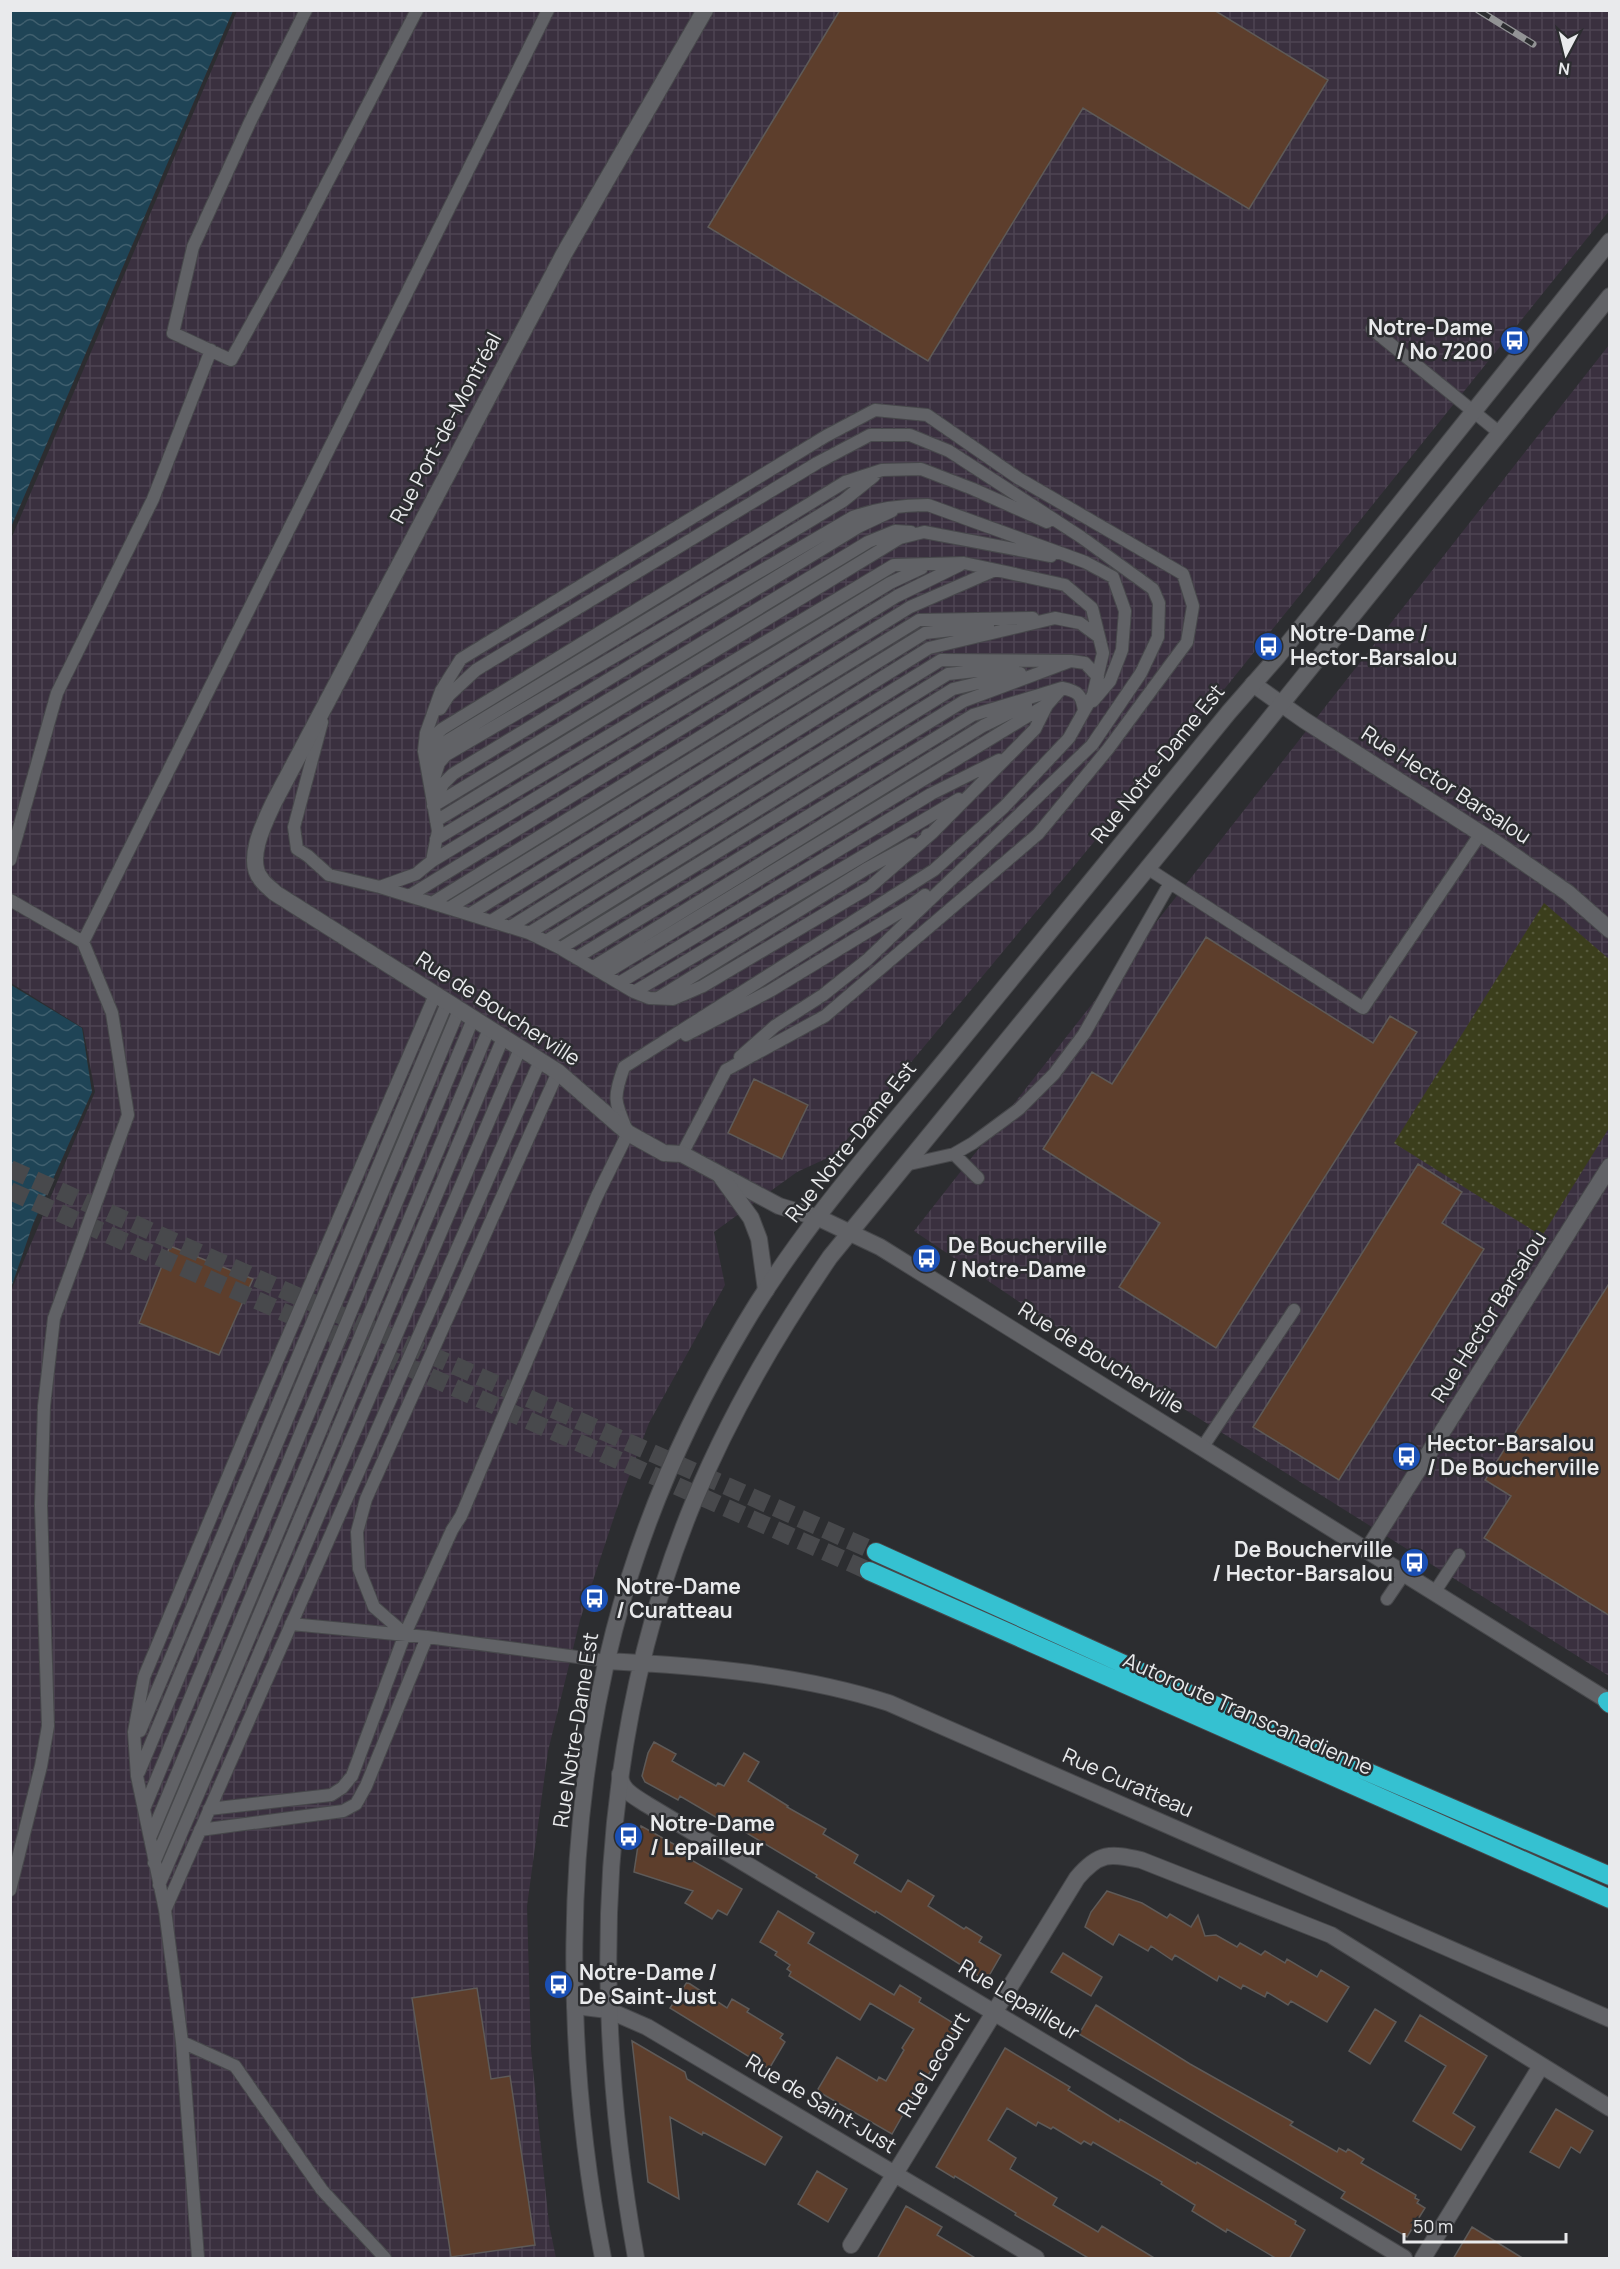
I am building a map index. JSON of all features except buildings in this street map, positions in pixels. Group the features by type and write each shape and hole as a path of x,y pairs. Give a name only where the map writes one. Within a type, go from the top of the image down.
{"highway":[{"name":"Autoroute Transcanadienne","path":"876,1552 1263,1727 1610,1876"},
{"name":"Autoroute Transcanadienne","path":"869,1571 1610,1899"}],"main road":[{"name":"Rue Port-de-Montréal","path":"259,878 255,865 259,832 565,252 705,10"},
{"name":"Rue Notre-Dame Est","path":"603,2259 580,2112 576,2060 577,1898 582,1824 607,1661 632,1569 677,1452 713,1380 766,1290 819,1218 925,1084 1253,684 1610,241"},
{"path":"636,2259 613,2094 608,2010 610,1887 620,1774 641,1663 659,1600 681,1535 718,1448 753,1379 787,1321 830,1257 1501,434 1610,296"},
{"name":"Rue Hector Barsalou","path":"1253,684 1481,833 1568,893 1610,930"},
{"name":"Rue de Boucherville","path":"259,878 275,892 558,1072 628,1133 664,1153 682,1154 779,1206 819,1218 900,1259 1609,1702"},
{"name":"Rue Hector Barsalou","path":"1367,1551 1610,1167"},
{"path":"720,1175 751,1218 759,1239 766,1290"},
{"name":"Rue Curatteau","path":"607,1661 796,1680 848,1691 889,1703 1610,2019"},
{"name":"Rue Lepailleur","path":"620,1774 621,1785 635,1797 1404,2259"},
{"name":"Rue Lecourt","path":"851,2245 1077,1878 1088,1865 1103,1856 1113,1854 1141,1860 1331,1935 1540,2066"},
{"name":"Rue de Saint-Just","path":"576,2006 608,2010 647,2027 1036,2259"},
{"path":"1423,2259 1540,2066 1610,2108"}],"lane":[{"path":"306,10 250,122 193,247 173,333 231,360 294,246 417,10"},
{"path":"83,942 548,10"},
{"path":"1372,328 1501,434"},
{"path":"10,860 57,693 153,499 211,350"},
{"path":"432,861 436,821 424,751 426,733 441,691 461,659 826,436 875,410 927,415 1018,478 1183,574 1193,606 1187,642 1108,749 1038,834 825,1016 726,1070"},
{"path":"426,733 449,694 476,670 817,463 870,435 910,435 949,451 1081,537 1153,589 1160,603 1158,637 1142,673 1092,745 867,960 823,995 775,1026 726,1070 682,1154"},
{"path":"424,751 433,737 442,729 845,482 882,470 921,469 973,489 1081,537"},
{"path":"428,774 432,756 442,744 843,501 882,470"},
{"path":"431,793 439,763 446,755 853,517 878,509 904,505 928,505 1085,562 1113,577 1125,611 1122,650 1110,681 1084,711"},
{"path":"433,806 443,784 453,774 860,526 904,505"},
{"path":"433,806 868,542 895,531 924,532 1085,562"},
{"path":"436,821 874,552 900,538 924,532"},
{"path":"209,1809 332,1796 352,1776 405,1634 461,1515 597,1196 628,1133 617,1107 615,1090 624,1067 934,870 1004,807 1069,738 1093,695 1103,653 1092,609 1065,585 964,563 894,565 436,839"},
{"path":"409,896 897,596 964,563"},
{"path":"380,887 416,874 432,861 890,583 929,565"},
{"path":"432,903 910,607 995,570"},
{"path":"449,908 919,620 1055,618 1080,623 1099,637"},
{"path":"471,914 925,633 1055,618"},
{"path":"490,921 929,648 1055,618"},
{"path":"510,927 941,660 1071,661 1085,663 1098,677"},
{"path":"529,933 948,674 1071,661"},
{"path":"546,941 953,689 1071,661"},
{"path":"561,948 964,701 1071,661"},
{"path":"329,697 294,827 297,849 329,875 380,887 529,933 561,948 634,992 649,998 673,999 703,986 870,887 932,833 1035,729 1047,705 1062,688"},
{"path":"576,958 973,716 1062,688 1075,690 1082,697 1084,711"},
{"path":"592,968 983,726 1062,688"},
{"path":"604,974 1047,705"},
{"path":"619,983 931,794 1008,756"},
{"path":"634,992 975,789"},
{"path":"1147,868 1363,1008 1481,833"},
{"path":"624,1067 770,991 910,906 971,861"},
{"path":"905,1165 954,1154 973,1143 1019,1109 1054,1074 1084,1034 1170,883"},
{"path":"10,900 83,942 112,1012 128,1115 54,1318 44,1406 41,1505 48,1726 41,1766 10,1890"},
{"path":"135,1742 453,1007"},
{"path":"198,2259 182,2042 165,1910 158,1886 137,1776 134,1732 144,1677 258,1407 453,1007"},
{"path":"137,1776 453,1007"},
{"path":"144,1809 453,1007"},
{"path":"150,1838 496,1033"},
{"path":"154,1863 496,1033"},
{"path":"158,1886 520,1048"},
{"path":"165,1910 540,1061"},
{"path":"405,1634 374,1607 359,1569 357,1532 366,1499 558,1072"},
{"path":"954,1154 978,1178"},
{"path":"1202,1448 1294,1310"},
{"path":"1434,1593 1459,1555"},
{"path":"1387,1599 1404,1574"},
{"path":"291,1624 405,1634 607,1661"},
{"path":"200,1830 343,1811 356,1804 366,1786 427,1637"},
{"path":"182,2042 235,2066 322,2190 385,2259"}],"shaded area":[{"path":"237,11 1609,11 1609,211 1222,692 1118,813 834,1155 797,1172 714,1232 725,1285 649,1423 616,1511 580,1620 548,1751 527,1906 531,2050 549,2224 556,2258 11,2258 11,1291 95,1092 83,1028 11,983 11,539"},
{"path":"1609,345 1609,1676 1095,1353 914,1231"}],"green space":[{"path":"1544,903 1609,959 1609,1128 1542,1236 1394,1143"}],"water":[{"path":"10,11 233,11 11,527"},
{"path":"11,985 82,1028 92,1092 33,1224 11,1288"}],"tunnel":[{"path":"10,1169 876,1552"},
{"path":"10,1191 869,1571"}],"railway":[{"path":"1478,10 1533,44"}],"place":[{"name":"Notre-Dame / No 7200","path":"1514,340"},
{"name":"Notre-Dame / Hector-Barsalou","path":"1269,646"},
{"name":"De Boucherville / Notre-Dame","path":"927,1258"},
{"name":"Hector-Barsalou / De Boucherville","path":"1406,1456"},
{"name":"De Boucherville / Hector-Barsalou","path":"1414,1562"},
{"name":"Notre-Dame / Curatteau","path":"595,1599"},
{"name":"Notre-Dame / Lepailleur","path":"629,1836"},
{"name":"Notre-Dame / De Saint-Just","path":"558,1985"}]}
